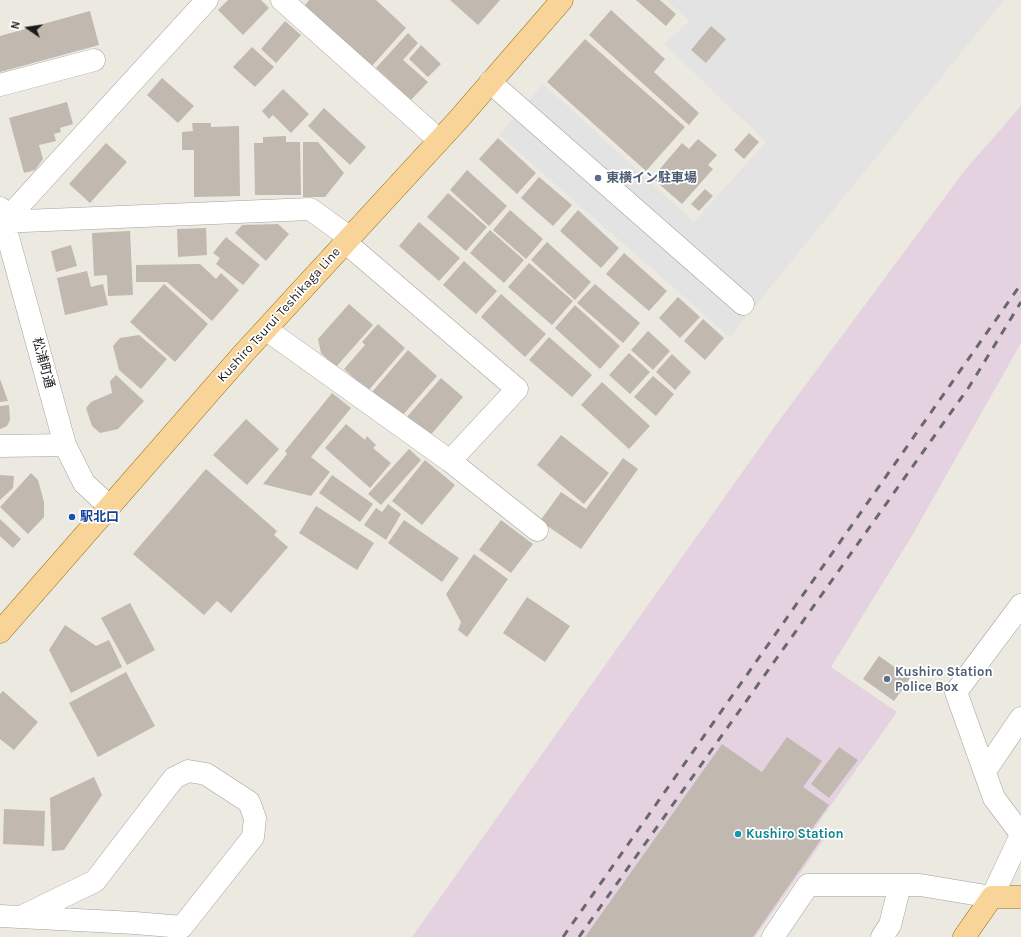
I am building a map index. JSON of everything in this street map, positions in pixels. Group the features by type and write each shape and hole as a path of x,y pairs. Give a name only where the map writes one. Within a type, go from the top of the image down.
{"main road":[{"name":"Kushiro Tsurui Teshikaga Line","path":"0,632 242,355 439,140 562,0"},
{"path":"964,937 992,897 1021,897"}],"street":[{"path":"1,217 207,0"},
{"path":"282,0 439,140"},
{"path":"0,85 94,60"},
{"path":"490,82 743,304"},
{"path":"1,217 310,209 347,239 517,389 450,461"},
{"name":"松浦町通","path":"1,217 65,445 84,483 110,507"},
{"path":"266,330 450,461 537,530"},
{"path":"0,446 65,445"},
{"path":"773,937 808,885 920,885 992,897 1021,835 994,798 956,692 1021,605"},
{"path":"985,771 1021,718"},
{"path":"188,771 206,774 249,802 255,818 253,837 182,927 133,930 10,916 95,881 174,778 188,771"},
{"path":"882,937 890,925 900,885"}],"shaded area":[{"path":"666,0 1004,0 730,337 499,135 543,84 694,222 766,142 664,44 690,21"},
{"path":"1021,106 1021,343 913,534 831,667 897,712 814,829 825,838 755,937 412,937 778,422 965,170"}],"building":[{"path":"228,0 261,0 269,8 243,35 218,10"},
{"path":"309,0 376,0 406,28 371,67 305,5"},
{"path":"450,0 500,0 478,25"},
{"path":"636,0 660,0 676,14 666,26"},
{"path":"611,10 665,59 654,72 699,113 689,125 589,35"},
{"path":"90,11 99,45 0,72 0,36"},
{"path":"285,21 301,35 276,63 261,49"},
{"path":"711,26 726,39 706,63 691,50"},
{"path":"408,33 418,43 403,60 428,82 411,100 376,68"},
{"path":"585,39 685,127 646,171 547,82"},
{"path":"421,45 441,64 428,77 409,59"},
{"path":"252,47 274,67 255,87 233,67"},
{"path":"162,78 194,106 178,123 147,95"},
{"path":"283,89 309,114 291,133 273,115 269,119 262,111"},
{"path":"67,102 73,124 60,128 61,132 54,134 56,141 39,145 43,159 35,170 24,173 9,118"},
{"path":"324,108 366,147 350,165 308,126"},
{"path":"192,123 211,123 211,127 239,126 240,196 194,197 194,150 182,150 182,132 193,131"},
{"path":"749,133 759,142 744,159 734,150"},
{"path":"286,136 286,142 300,142 301,195 255,195 254,143 263,143 263,137"},
{"path":"498,138 536,173 517,194 479,159"},
{"path":"698,139 717,155 708,165 713,169 682,204 652,178 682,143 689,149"},
{"path":"303,142 318,142 344,173 325,197 303,197"},
{"path":"106,143 127,162 90,203 69,184"},
{"path":"467,170 507,206 489,226 450,190"},
{"path":"539,177 572,205 553,226 521,198"},
{"path":"705,189 713,196 699,211 691,204"},
{"path":"448,193 487,227 466,251 427,217"},
{"path":"510,210 543,239 526,259 493,230"},
{"path":"578,210 619,248 601,268 560,231"},
{"path":"419,222 460,258 439,281 399,246"},
{"path":"278,224 289,234 266,261 235,233 242,225"},
{"path":"206,228 207,255 178,257 177,229"},
{"path":"490,230 524,260 504,283 470,253"},
{"path":"130,231 133,295 108,296 107,275 94,276 92,233"},
{"path":"226,237 260,265 243,285 216,264 220,258 213,253"},
{"path":"547,242 591,282 575,300 531,260"},
{"path":"71,245 77,266 56,272 51,251"},
{"path":"624,253 667,291 649,311 606,274"},
{"path":"464,261 497,291 476,314 443,285"},
{"path":"529,263 573,301 552,325 508,287"},
{"path":"200,264 216,279 221,273 239,290 212,321 167,282 136,282 136,265"},
{"path":"87,271 91,287 103,284 108,305 65,315 57,278"},
{"path":"164,284 208,324 175,362 130,322"},
{"path":"595,284 640,323 623,343 577,303"},
{"path":"501,294 546,334 525,357 481,317"},
{"path":"678,297 700,317 680,338 659,318"},
{"path":"349,304 373,325 336,367 321,353 318,339"},
{"path":"575,305 620,346 600,369 555,328"},
{"path":"703,319 724,338 705,360 684,341"},
{"path":"378,324 405,348 368,391 344,369 365,345 362,342"},
{"path":"648,331 670,351 653,370 631,350"},
{"path":"139,335 167,359 141,389 119,370 113,346 120,338"},
{"path":"549,337 592,375 572,397 529,360"},
{"path":"408,350 437,376 401,417 372,392"},
{"path":"629,353 650,372 630,394 609,375"},
{"path":"672,354 691,372 675,390 656,372"},
{"path":"116,375 144,401 118,429 100,433 92,426 86,408 91,402 112,393 110,381"},
{"path":"653,376 674,394 656,416 634,397"},
{"path":"441,378 463,397 429,437 406,418"},
{"path":"0,379 8,401 0,402"},
{"path":"602,382 650,426 629,449 581,405"},
{"path":"332,393 351,408 311,457 330,472 311,496 263,484 287,454 285,451"},
{"path":"9,405 10,420 7,426 0,429 0,406"},
{"path":"246,419 279,449 247,485 213,455"},
{"path":"346,424 365,440 367,436 376,445 373,448 391,463 370,488 325,448"},
{"path":"561,435 609,473 584,504 537,465"},
{"path":"409,449 421,460 381,505 368,494"},
{"path":"623,458 638,469 581,549 540,521 561,492 586,509"},
{"path":"425,460 455,485 422,525 392,501"},
{"path":"206,469 277,531 274,535 288,547 231,613 217,601 204,615 133,554"},
{"path":"31,473 38,480 44,502 44,517 28,534 0,507"},
{"path":"0,475 14,476 13,488 0,500"},
{"path":"332,475 373,504 360,522 319,493"},
{"path":"388,504 401,514 386,540 364,525 376,508 382,512"},
{"path":"316,506 374,543 357,570 299,533"},
{"path":"0,519 21,539 13,548 0,536"},
{"path":"404,520 459,558 442,582 388,543"},
{"path":"501,520 533,544 511,573 479,550"},
{"path":"474,554 508,579 467,637 458,630 461,622 446,594"},
{"path":"527,597 570,626 545,662 503,633"},
{"path":"130,603 155,650 127,665 101,618"},
{"path":"65,625 96,646 109,640 122,667 71,693 49,650"},
{"name":"Kushiro Station Police Box","path":"879,656 910,678 894,701 863,679"},
{"path":"126,672 155,726 98,757 69,703"},
{"path":"3,691 38,722 14,750 0,739 0,694"},
{"name":"Kushiro Station","path":"787,737 822,761 803,787 829,805 811,830 822,838 753,937 585,937 722,744 762,772"},
{"path":"839,747 858,760 829,798 811,784"},
{"path":"94,777 102,795 64,850 52,851 50,798"},
{"path":"4,809 45,811 44,846 3,844"}],"railway":[{"path":"563,937 1021,284"},
{"path":"579,937 969,387 1021,302"}],"place":[{"name":"東横イン駐車場","path":"598,178"},
{"name":"駅北口","path":"72,517"},
{"name":"Kushiro Station Police Box","path":"887,679"},
{"name":"Kushiro Station","path":"738,834"}]}
